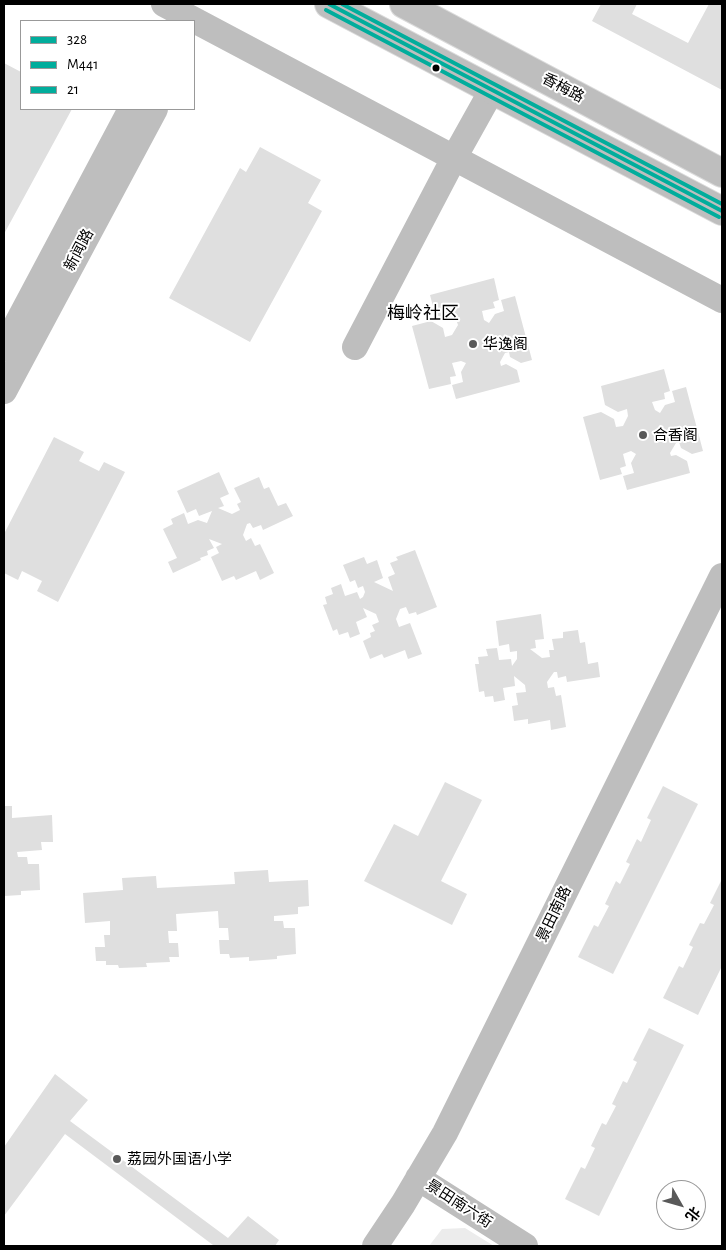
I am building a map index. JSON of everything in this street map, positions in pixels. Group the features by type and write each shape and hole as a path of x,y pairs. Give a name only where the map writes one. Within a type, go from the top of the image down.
{"main road":[{"path":"329,4 722,211"},
{"name":"香梅路","path":"404,4 722,173"}],"street":[{"path":"188,15 722,300"},
{"path":"355,347 454,158 492,90"},
{"name":"新闻路","path":"4,348 131,110"},
{"name":"新闻路","path":"4,392 154,110"},
{"name":"景田南路","path":"375,1246 445,1133 722,576"},
{"name":"景田南六街","path":"418,1178 525,1246"}],"shaded area":[{"path":"465,1228 494,1246 429,1246 442,1229"}],"building":[{"path":"601,4 637,4 632,14 688,43 709,4 722,4 722,90 592,21"},
{"path":"4,63 20,71 20,110 71,110 4,234"},
{"path":"260,147 321,180 308,203 322,211 250,342 169,298 240,168 246,172"},
{"name":"华逸阁","path":"494,278 499,300 493,302 495,308 482,311 484,320 489,323 495,314 504,311 501,300 515,296 532,360 521,363 510,357 509,352 505,353 500,362 501,366 506,364 517,370 520,382 456,399 452,385 463,382 461,372 466,363 461,361 452,363 456,376 450,377 451,384 429,389 412,326 431,321 443,328 445,337 452,335 458,325 456,319 447,321 435,314 430,295"},
{"name":"合香阁","path":"664,369 670,391 664,393 665,399 652,402 655,410 660,413 665,405 675,402 672,391 686,387 703,451 692,454 681,448 679,442 676,443 670,453 671,456 676,455 687,461 690,473 627,490 623,476 634,473 631,463 636,454 631,451 623,454 626,466 620,468 622,474 600,480 583,417 601,412 614,419 616,427 623,426 628,416 627,409 618,412 605,405 601,386"},
{"path":"54,437 84,452 79,461 99,471 104,462 125,472 58,602 37,591 42,581 22,571 18,580 4,573 4,534"},
{"path":"219,472 229,494 220,498 224,506 218,508 232,514 240,510 237,504 241,502 234,488 259,477 264,489 269,487 278,506 286,503 293,516 263,530 261,525 253,528 250,523 247,524 243,535 246,541 251,538 255,546 260,544 274,573 260,580 256,571 236,580 234,576 222,581 211,557 219,553 216,547 222,544 209,539 214,548 207,551 208,555 200,558 201,560 173,573 168,562 177,558 163,529 173,524 171,519 184,513 188,524 198,520 207,523 212,511 199,516 196,509 187,513 177,491"},
{"path":"415,550 437,607 417,615 416,612 409,614 406,607 400,609 396,619 399,627 410,623 422,654 408,659 405,650 384,658 382,654 370,659 363,641 371,637 370,633 375,631 372,625 379,622 376,614 363,608 367,617 356,622 360,634 350,638 348,632 339,635 337,629 333,631 323,605 327,604 325,597 333,594 331,588 341,584 345,596 357,592 360,599 363,597 365,592 363,586 358,588 355,580 350,582 343,565 364,557 367,564 377,560 383,578 374,582 393,591 388,577 395,574 390,563 398,560 396,557"},
{"path":"541,614 544,639 535,640 536,648 530,649 542,658 550,657 549,650 554,650 552,639 563,638 563,632 578,630 580,643 585,642 588,664 598,662 600,677 567,682 566,676 558,678 557,672 554,672 547,682 548,688 554,687 556,696 561,695 566,727 551,730 550,720 528,724 528,719 514,721 512,706 518,705 516,693 526,692 525,685 514,676 515,686 503,688 505,700 494,702 493,696 485,697 484,691 479,692 475,664 479,664 478,657 488,656 486,649 497,648 499,660 511,659 512,666 517,659 517,651 510,652 509,644 499,646 496,621"},
{"path":"445,782 482,800 441,881 467,894 452,925 364,881 394,824 418,836"},
{"path":"663,786 698,804 613,974 578,957 594,925 598,927 609,906 605,904 616,881 620,884 630,864 626,862 637,839 641,842 651,820 647,818"},
{"path":"4,806 12,806 12,818 52,815 53,842 41,842 42,850 17,852 18,857 27,857 28,864 39,864 40,890 21,891 21,895 4,896"},
{"path":"268,870 269,882 308,880 309,906 298,907 298,914 274,916 274,921 283,921 284,928 295,928 296,954 277,956 277,959 249,961 249,957 230,958 229,954 220,954 219,940 229,940 228,928 219,928 218,911 176,914 177,931 168,931 169,943 178,943 179,957 169,957 170,962 146,963 147,967 119,968 118,965 106,965 106,961 96,961 95,947 105,947 104,935 110,935 110,921 85,923 83,893 123,890 122,878 156,876 157,888 235,884 234,872"},
{"path":"722,879 722,966 698,1015 663,998 679,966 683,968 693,947 689,945 700,923 704,924 714,905 710,903"},
{"path":"649,1028 684,1045 599,1216 565,1199 581,1167 585,1169 595,1148 591,1146 602,1123 606,1125 616,1106 612,1104 623,1081 627,1083 637,1062 633,1060"},
{"path":"55,1074 88,1100 70,1121 228,1238 248,1216 279,1240 275,1246 213,1246 65,1134 4,1216 4,1147"}],"transit line":[{"name":"328","path":"329,4 722,211"},
{"name":"21","path":"342,4 722,204"},
{"name":"M441","path":"326,10 719,217"}],"place":[{"name":"华逸阁","path":"473,344"},
{"name":"合香阁","path":"643,435"},
{"name":"荔园外国语小学","path":"117,1159"}],"district":[{"name":"梅岭社区","path":"423,314"}]}
